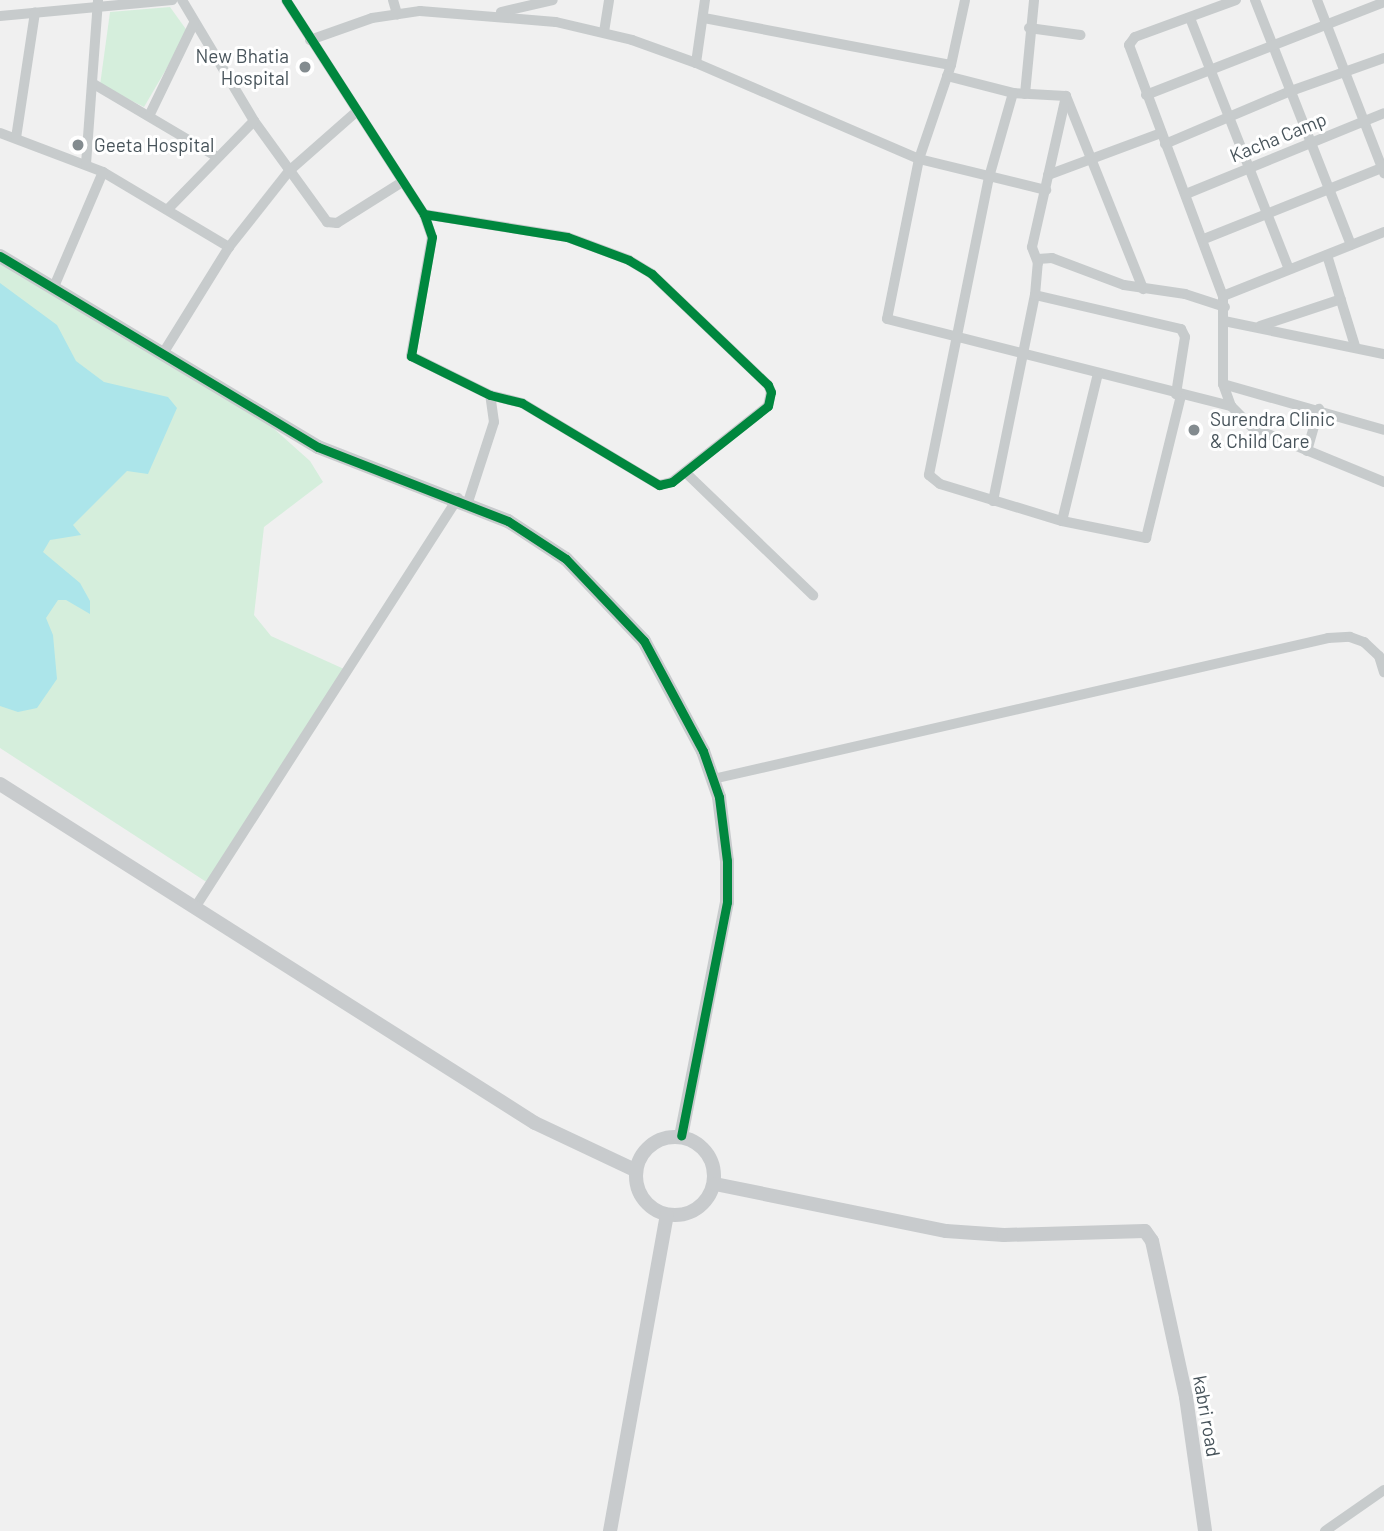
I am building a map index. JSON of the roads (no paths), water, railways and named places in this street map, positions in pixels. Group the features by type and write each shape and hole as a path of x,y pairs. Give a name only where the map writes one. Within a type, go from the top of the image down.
{"street":[{"path":"0,16 98,2 172,0"},
{"path":"182,0 254,121 323,218 332,223 402,182"},
{"path":"286,0 424,215 432,237 411,356 490,396 522,403 655,484 668,484 685,472 762,412 771,399 768,385 652,274 629,260 567,237 424,215"},
{"path":"393,0 397,14"},
{"path":"492,13 553,0"},
{"path":"604,32 609,0"},
{"path":"696,63 705,0"},
{"path":"965,0 949,70 919,159 887,319 1022,356 1231,406"},
{"path":"1034,0 1019,93 989,177 929,475 940,484 1062,521 1142,539 1150,536 1179,395 1185,337 1181,330 1035,295"},
{"path":"1236,0 1130,41 1129,51 1204,239 1224,301 1223,384 1231,406 1253,428 1384,482"},
{"path":"1255,0 1288,92 1351,245"},
{"path":"1204,239 1328,188 1383,169 1317,0"},
{"path":"86,164 98,2"},
{"path":"1146,95 1271,43 1384,2"},
{"path":"16,138 35,12"},
{"path":"310,40 347,25 397,14 492,13 604,32 696,63 919,159 1046,190"},
{"path":"704,18 949,70 1019,93 1066,96"},
{"path":"1190,18 1288,267"},
{"path":"150,114 194,23"},
{"path":"1029,28 1081,35"},
{"path":"1165,144 1288,92 1384,58"},
{"path":"92,83 150,114 217,157"},
{"path":"1066,96 1143,289"},
{"path":"993,501 1035,295 1038,259 1032,247 1066,96"},
{"path":"162,355 229,247 289,171 356,112"},
{"name":"Kacha Camp","path":"1186,194 1384,113"},
{"path":"167,209 254,121"},
{"path":"0,133 103,172 229,247"},
{"path":"1048,174 1160,133"},
{"path":"53,289 103,172"},
{"path":"1038,259 1058,260 1143,289 1224,301 1288,267 1384,232"},
{"path":"1326,255 1355,345"},
{"path":"0,256 318,447 463,500 508,521 566,559 644,641 713,779 727,862 727,902 681,1136"},
{"path":"1258,327 1341,299"},
{"path":"1224,321 1355,345 1384,354"},
{"path":"1367,349 1384,343"},
{"path":"1062,521 1098,373"},
{"path":"1223,384 1320,409 1384,430"},
{"path":"196,906 463,500 494,422 490,396"},
{"path":"1307,451 1320,409"},
{"path":"685,472 813,595"},
{"path":"713,779 1328,638 1350,637 1364,642 1379,656 1384,672"},
{"path":"0,784 535,1123 635,1170"},
{"path":"681,1136 707,1152 715,1184 699,1208 687,1214 667,1215 643,1200 635,1170 651,1144 681,1136"},
{"name":"kabri road","path":"715,1184 946,1231 1004,1235 1140,1230 1152,1241 1186,1397 1205,1531"},
{"path":"610,1531 667,1215"},
{"path":"1325,1531 1384,1490"}],"water":[{"path":"0,283 57,325 76,361 104,382 168,397 177,408 148,474 127,471 73,525 81,535 50,540 43,552 80,583 90,601 90,614 66,600 58,600 46,618 53,635 57,679 37,708 18,712 0,706"}],"place":[{"name":"New Bhatia Hospital","path":"305,67"},
{"name":"Geeta Hospital","path":"78,145"},
{"name":"Surendra Clinic & Child Care","path":"1194,430"}]}
